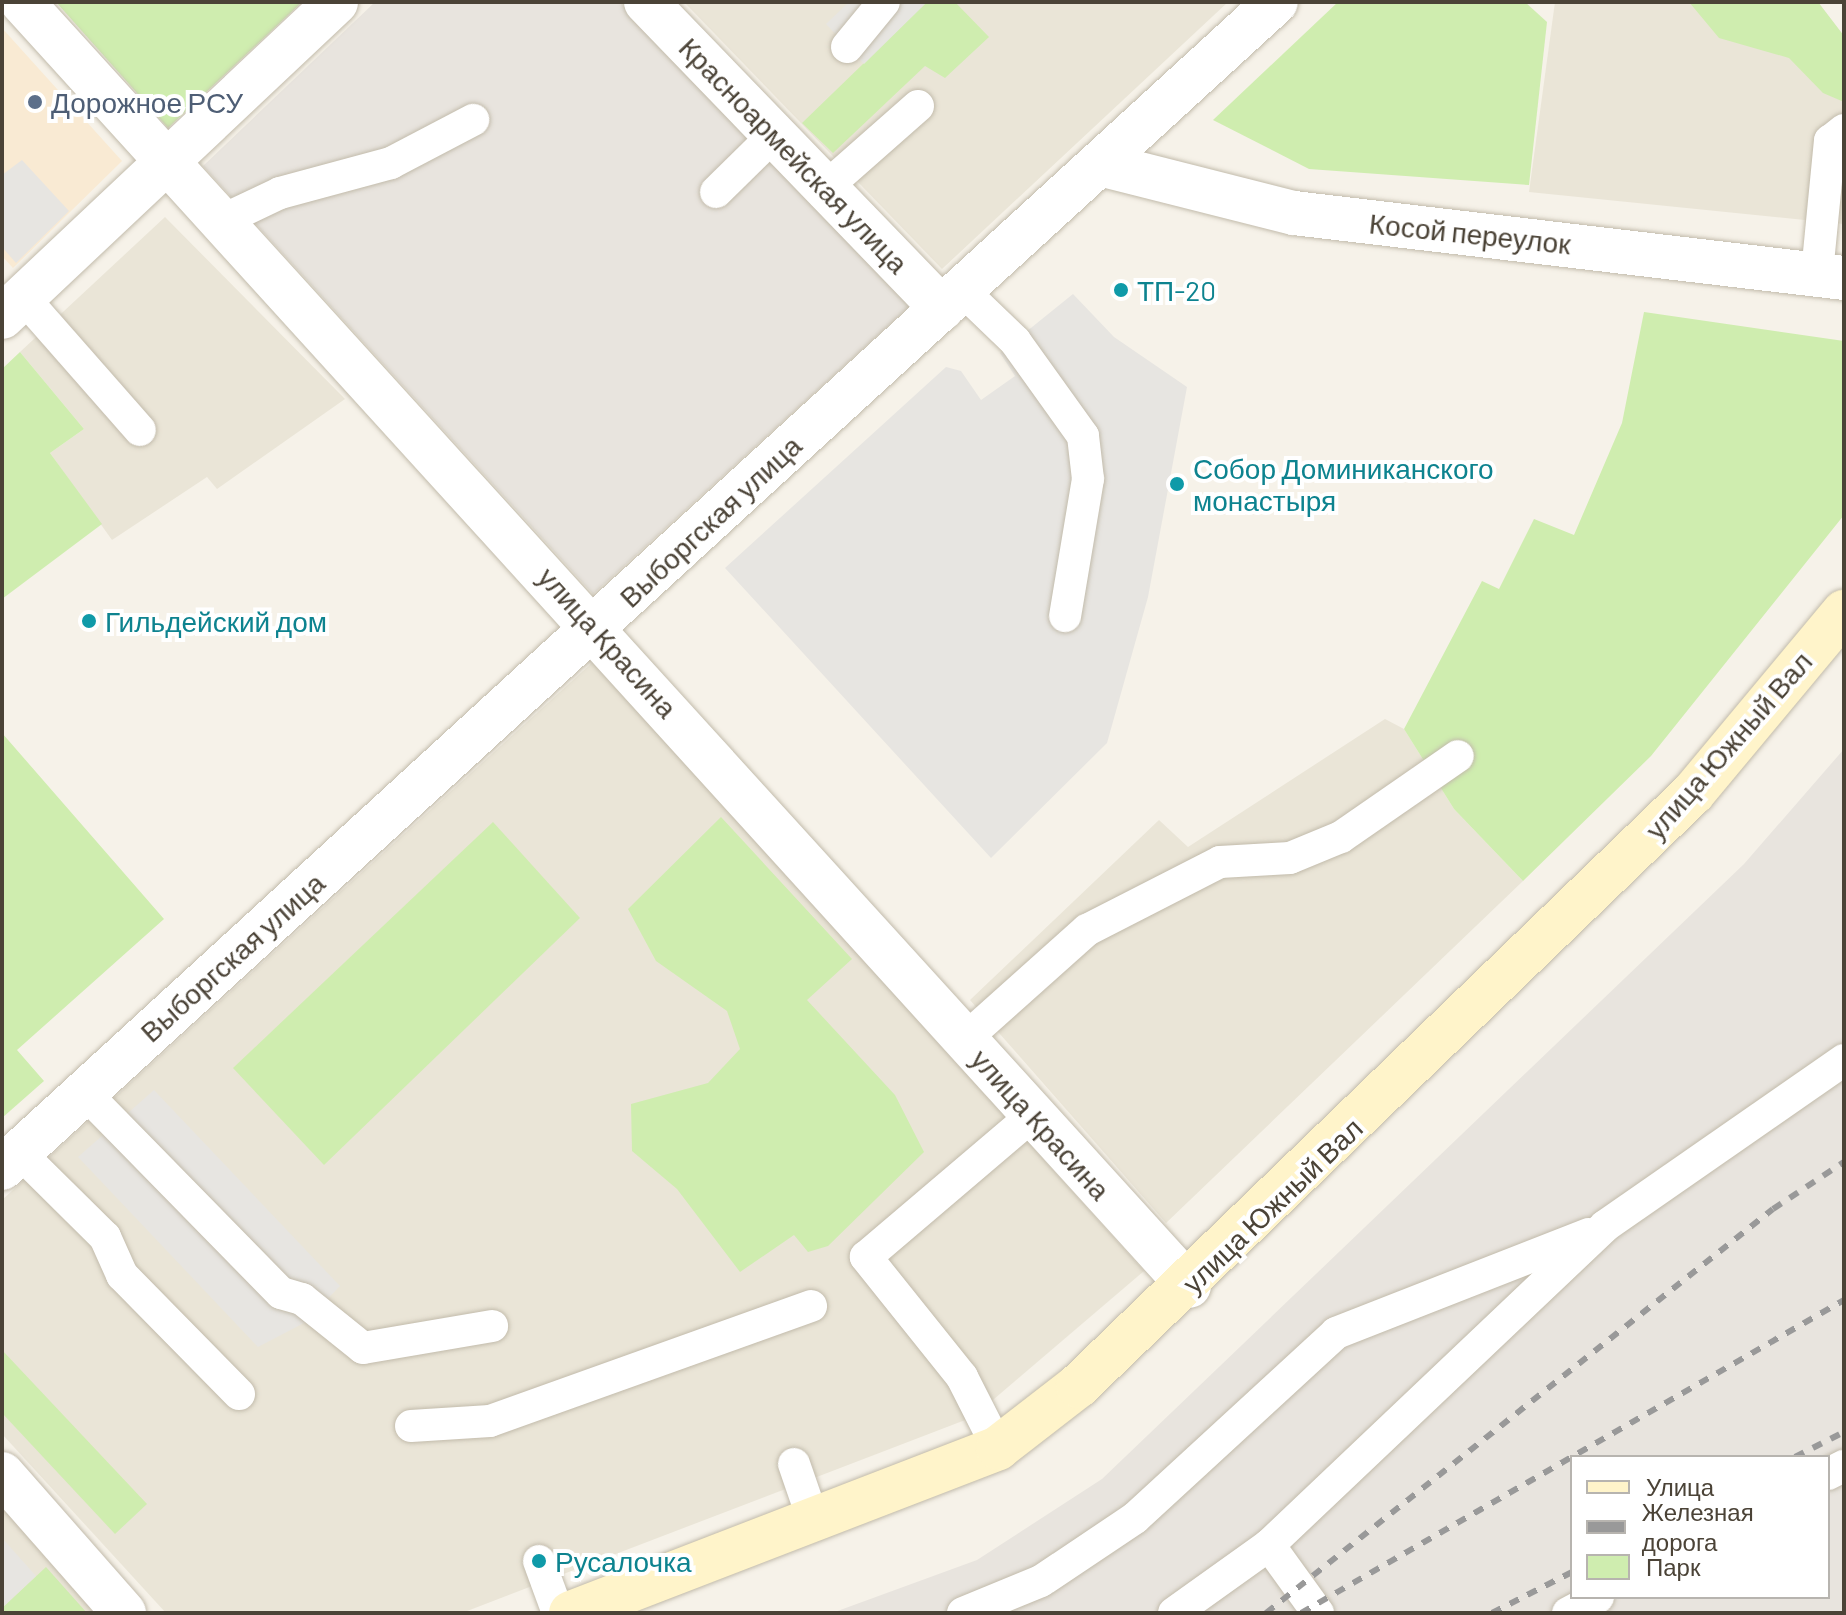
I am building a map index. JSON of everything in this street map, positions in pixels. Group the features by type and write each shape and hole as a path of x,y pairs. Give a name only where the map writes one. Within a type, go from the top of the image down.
{"street":[{"name":"улица Красина","path":"22,2 595,627 1189,1286"},
{"path":"13,307 336,2"},
{"name":"Красноармейская улица","path":"646,2 775,122 825,188 952,299"},
{"name":"Выборгская улица","path":"11,1160 1100,164 1270,4"},
{"name":"Косой переулок","path":"1100,164 1294,213 1830,276"},
{"name":"улица Южный Вал","path":"571,1613 814,1522 998,1448 1189,1286 1693,793 1844,612"},
{"path":"2,1474 124,1613"}],"lane":[{"path":"847,47 884,2"},
{"path":"825,188 918,106"},
{"path":"221,221 280,193 391,163 473,120"},
{"path":"716,192 775,122"},
{"path":"1830,276 1830,141 1844,130"},
{"path":"952,299 1015,341 1083,436 1088,479 1065,616"},
{"path":"13,307 140,430"},
{"path":"965,1039 1087,930 1220,862 1290,858 1341,837 1458,756"},
{"path":"1174,1613 1269,1545 1605,1226 1844,1060"},
{"path":"84,1092 281,1293 302,1299 363,1348 384,1350 492,1326"},
{"path":"998,1448 962,1377 866,1257 1033,1115"},
{"path":"11,1160 105,1237 122,1275 239,1394"},
{"path":"963,1613 1041,1581 1135,1518 1336,1333 1605,1226"},
{"path":"411,1426 495,1433 748,1338 811,1306"},
{"path":"794,1464 814,1522"},
{"path":"1269,1545 1318,1613"},
{"path":"539,1561 558,1613"},
{"path":"1568,1613 1594,1599"}],"shaded area":[{"path":"375,2 620,2 911,305 593,594 203,166"},
{"path":"684,2 1228,2 942,269"},
{"path":"849,2 927,2 864,64 826,24"},
{"path":"1555,2 1818,2 1844,36 1844,224 1529,192"},
{"name":"Дорожное РСУ","path":"2,28 122,161 13,268 2,256"},
{"path":"22,160 69,211 16,263 2,247 2,175"},
{"path":"165,217 345,399 217,489 207,477 112,540 50,453 84,429 20,352"},
{"path":"1073,294 1114,337 1187,387 1148,597 1107,743 991,858 725,568 946,367 961,371 981,400 1015,376 1000,353"},
{"path":"594,661 1144,1271 973,1417 462,1613 166,1613 2,1434 2,1200"},
{"path":"1385,719 1404,729 1454,809 1523,881 1166,1223 970,1000 1159,820 1188,847"},
{"path":"1844,749 1844,1613 832,1613 977,1560 1102,1479 1744,864"},
{"path":"154,1090 340,1286 304,1323 258,1347 78,1157"},
{"path":"2,1501 103,1613 2,1613"},
{"path":"2,1538 36,1576 2,1608"}],"green space":[{"path":"56,2 302,2 168,128"},
{"path":"927,2 955,2 989,37 945,78 925,66 833,153 802,123"},
{"path":"1338,2 1525,2 1547,22 1529,185 1309,169 1213,120"},
{"path":"1689,2 1818,2 1844,36 1844,102 1823,93 1789,58 1719,38"},
{"path":"1644,312 1844,341 1844,515 1651,756 1523,881 1454,809 1404,729 1482,581 1499,589 1534,519 1574,535 1622,423"},
{"path":"20,352 84,429 50,453 102,524 2,599 2,369"},
{"path":"2,733 164,919 17,1050 44,1081 2,1118"},
{"path":"721,817 852,959 807,1000 895,1095 924,1152 828,1246 808,1252 794,1235 740,1272 677,1189 632,1151 631,1104 708,1083 740,1049 727,1011 656,961 628,909"},
{"path":"493,822 580,918 324,1165 233,1068"},
{"path":"2,1350 147,1504 115,1534 2,1413"},
{"path":"46,1567 87,1613 2,1613 2,1608"}],"railway":[{"path":"1266,1613 1773,1209 1844,1162"},
{"path":"1575,1455 1844,1300"},
{"path":"1799,1455 1844,1432"},
{"path":"1301,1613 1570,1458"},
{"path":"1492,1613 1570,1573"}],"place":[{"name":"Дорожное РСУ","path":"35,102"},
{"name":"ТП-20","path":"1121,290"},
{"name":"Собор Доминиканского монастыря","path":"1177,484"},
{"name":"Гильдейский дом","path":"89,621"},
{"name":"Русалочка","path":"539,1561"}]}
